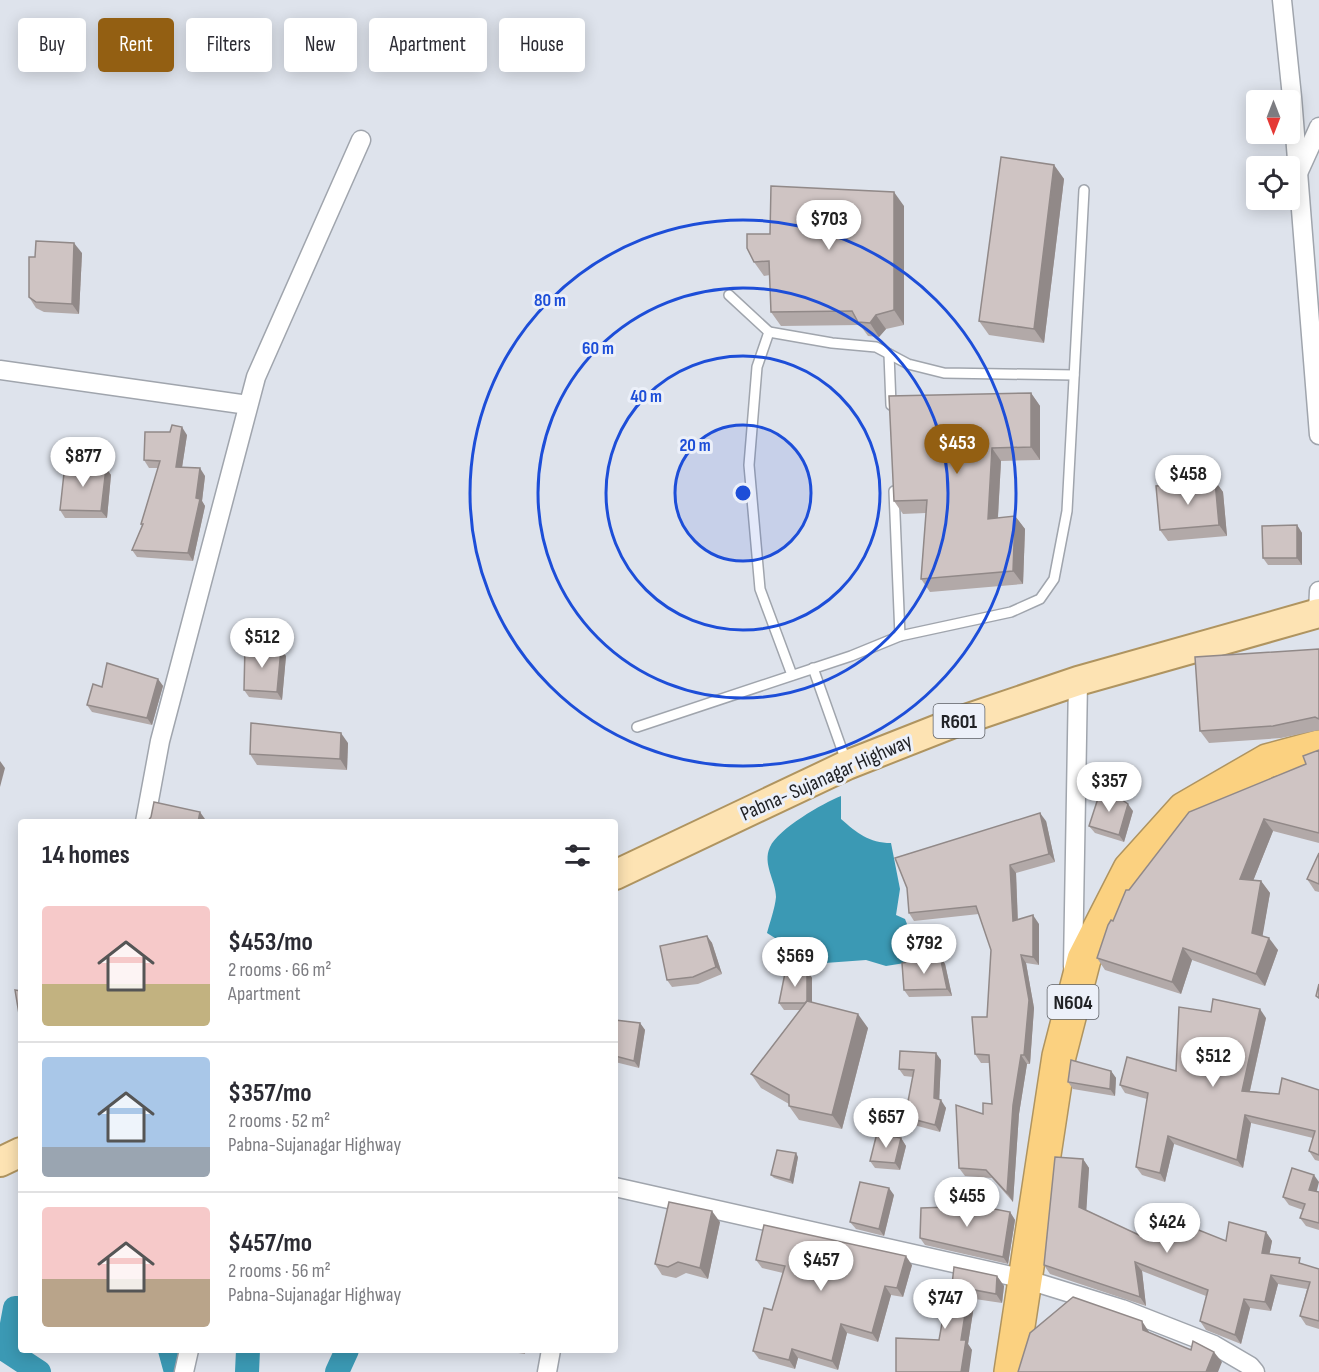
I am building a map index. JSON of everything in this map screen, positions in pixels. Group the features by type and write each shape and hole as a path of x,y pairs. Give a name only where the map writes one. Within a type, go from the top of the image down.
{"highway":[{"name":"N604","path":"1011,1372 1059,1056 1084,959 1130,869 1184,808 1267,761 1319,747"}],"main road":[{"name":"Pabna- Sujanagar Highway","path":"618,874 847,765 951,724 1078,681 1319,606"},
{"path":"0,1162 18,1153"}],"street":[{"path":"1282,0 1297,156"},
{"path":"1300,168 1319,127"},
{"path":"146,819 160,741 256,377 361,140"},
{"path":"1300,197 1319,435"},
{"path":"0,370 248,405"},
{"path":"1072,1006 1078,681"},
{"path":"618,1188 1025,1279 1122,1309 1215,1346 1250,1366 1255,1372"},
{"path":"184,1372 188,1353"},
{"path":"547,1372 550,1353"}],"lane":[{"path":"637,727 851,656 900,636 1011,612 1040,599 1054,579 1067,512 1084,190"},
{"path":"729,295 769,332 832,344 876,347 908,364 944,373 1074,375"},
{"path":"769,332 757,367 749,465 760,589 792,675"},
{"path":"889,354 891,413"},
{"path":"894,483 900,636"},
{"path":"813,668 847,765"}],"water":[{"path":"841,796 841,819 864,836 883,843 891,843 900,889 896,915 905,919 911,934 933,935 938,947 928,947 911,962 886,966 866,960 825,963 812,956 795,960 786,945 767,933 776,897 768,866 770,847 791,825 823,804"}],"building":[{"path":"1001,157 1054,165 1034,329 979,321"},
{"path":"771,186 894,192 894,310 876,315 870,323 858,322 852,311 771,312 769,261 754,262 747,248 747,234 770,234"},
{"path":"36,241 74,243 72,304 36,302 29,297 29,257 35,257"},
{"path":"1031,393 1031,447 992,448 988,519 1015,516 1013,571 921,579 927,500 894,501 889,396"},
{"path":"172,425 182,427 176,467 200,468 196,498 200,499 188,553 132,550 143,524 141,524 160,461 144,460 145,432 170,432"},
{"path":"65,464 106,468 101,511 60,510"},
{"path":"1215,481 1219,525 1160,530 1156,486"},
{"path":"1297,525 1297,558 1263,558 1262,526"},
{"path":"245,645 281,649 277,692 244,690"},
{"path":"1319,649 1319,719 1315,717 1273,726 1200,731 1195,657"},
{"path":"107,663 158,679 147,718 87,705 93,684 102,687"},
{"path":"251,723 341,733 340,759 250,754"},
{"path":"1319,750 1319,833 1264,819 1240,879 1261,881 1252,933 1269,938 1256,974 1183,948 1172,982 1097,958 1108,925 1111,920 1113,921 1126,890 1129,890 1189,812 1306,764 1303,756"},
{"path":"1102,786 1128,804 1119,835 1089,826"},
{"path":"154,802 200,812 199,819 149,819"},
{"path":"1040,813 1049,854 1010,865 1013,921 1033,915 1033,957 1021,955 1029,1000 1024,1055 1021,1055 1013,1105 1007,1193 986,1170 959,1168 956,1105 983,1114 983,1103 992,1104 989,1055 975,1054 972,1017 987,1017 991,950 976,906 909,913 907,888 895,858"},
{"path":"1319,853 1319,884 1307,879"},
{"path":"707,936 716,967 693,977 667,980 660,946"},
{"path":"940,956 947,989 904,990 902,963"},
{"path":"807,970 807,1001 805,1003 779,1003 785,973"},
{"path":"15,990 18,990 18,1008"},
{"path":"1213,999 1260,1009 1242,1091 1279,1094 1282,1078 1319,1090 1319,1155 1309,1151 1315,1131 1245,1115 1237,1160 1168,1136 1160,1173 1136,1167 1148,1093 1120,1085 1127,1057 1176,1071 1179,1007 1211,1012"},
{"path":"807,1001 858,1014 832,1115 789,1106 789,1095 751,1074"},
{"path":"618,1020 640,1023 634,1061 618,1057"},
{"path":"900,1051 936,1053 934,1098 941,1100 935,1125 905,1117 914,1070 899,1069"},
{"path":"1071,1060 1111,1071 1110,1089 1068,1082"},
{"path":"877,1133 901,1138 895,1163 870,1161"},
{"path":"777,1150 796,1153 790,1180 771,1175"},
{"path":"1055,1157 1083,1159 1079,1207 1141,1236 1151,1211 1226,1241 1229,1222 1266,1232 1262,1253 1300,1258 1299,1263 1319,1269 1319,1321 1300,1316 1310,1282 1271,1275 1265,1302 1244,1299 1235,1335 1200,1321 1208,1290 1135,1262 1140,1297 1044,1265"},
{"path":"1292,1168 1314,1175 1309,1190 1319,1192 1319,1223 1300,1218 1305,1204 1283,1197"},
{"path":"860,1182 889,1188 879,1229 850,1222"},
{"path":"669,1202 712,1211 700,1268 678,1262 668,1267 655,1264"},
{"path":"979,1206 1010,1212 1003,1257 920,1238 921,1208"},
{"path":"764,1225 906,1256 897,1288 885,1286 872,1333 841,1324 832,1361 792,1349 789,1360 753,1351 764,1308 772,1310 785,1266 756,1260"},
{"path":"954,1267 997,1276 996,1294 969,1289 961,1340 966,1340 961,1372 896,1372 896,1338 939,1340 946,1301 950,1302"},
{"path":"1073,1297 1142,1321 1143,1330 1191,1350 1193,1341 1214,1352 1206,1372 1018,1372 1030,1333"}],"waterway":[{"path":"18,1308 15,1308 7,1351 39,1372"},
{"path":"171,1353 176,1372"},
{"path":"247,1372 248,1353"},
{"path":"337,1372 346,1353"}]}
